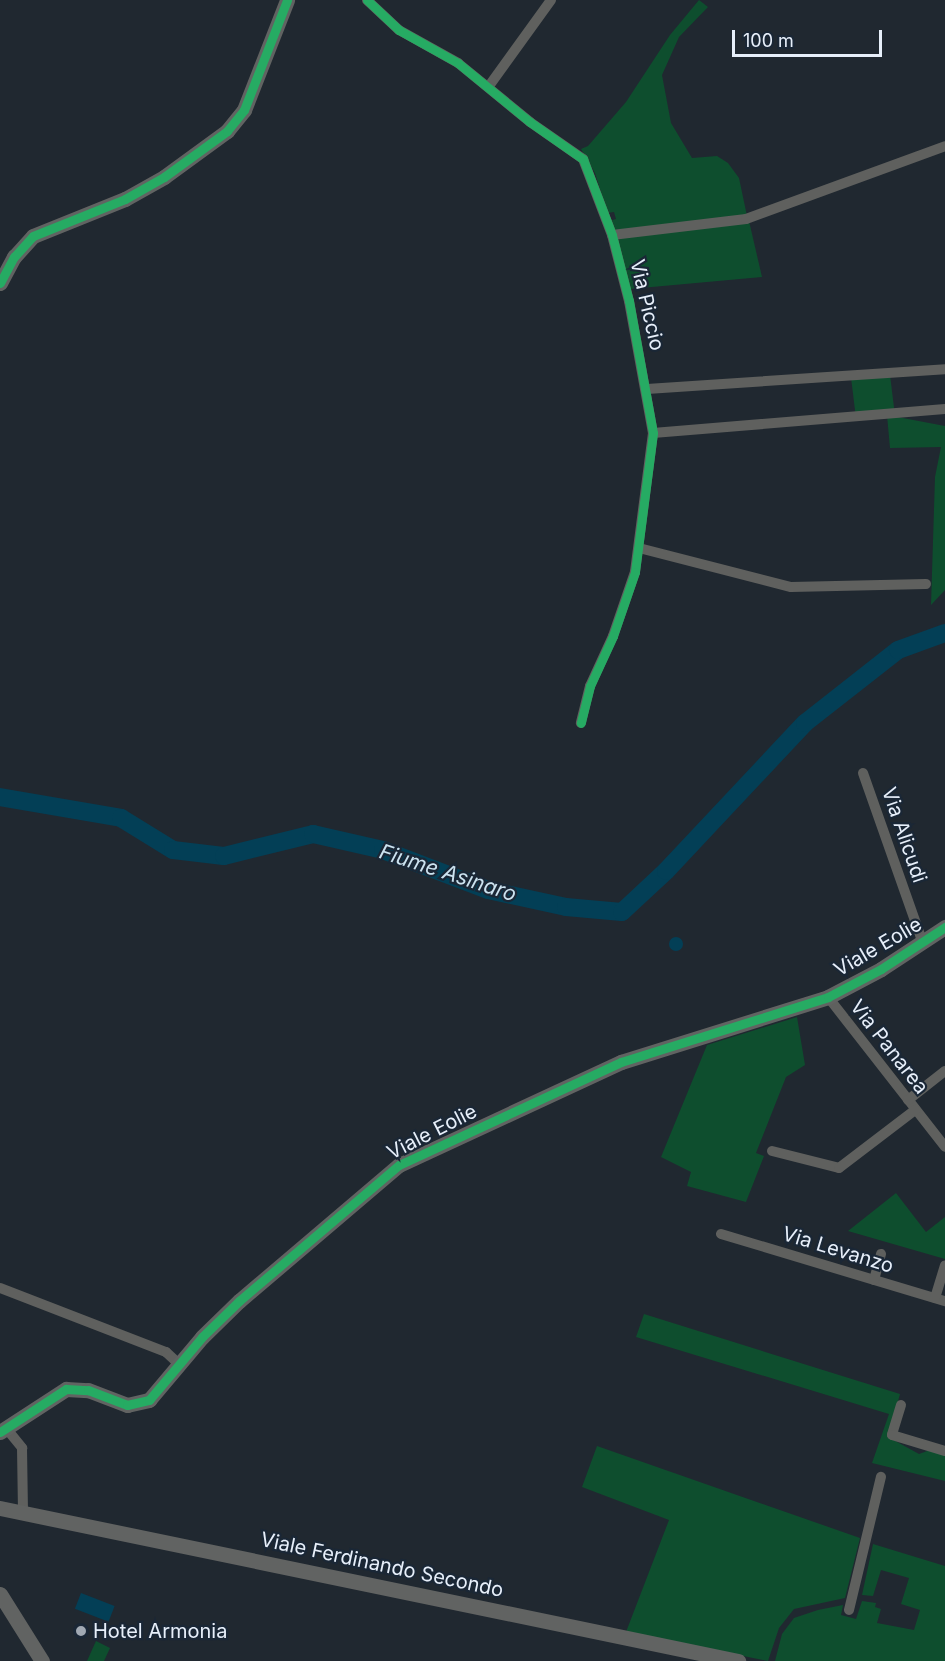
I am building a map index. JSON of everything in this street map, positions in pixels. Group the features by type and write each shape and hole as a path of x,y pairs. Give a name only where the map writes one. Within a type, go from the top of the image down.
{"street":[{"path":"0,283 14,257 33,236 125,199 164,177 227,131 244,110 287,0"},
{"name":"Via Piccio","path":"367,0 399,30 489,86 530,123 583,159 612,235 647,389 653,432 639,548 627,598 590,686 581,723"},
{"path":"489,86 551,0"},
{"path":"612,235 746,219 945,146"},
{"path":"647,389 945,369"},
{"path":"653,432 945,409"},
{"path":"639,548 791,587 926,584"},
{"name":"Via Alicudi","path":"863,773 923,943"},
{"name":"Viale Eolie","path":"3,1430 66,1389 88,1390 127,1405 143,1404 167,1382 179,1364 239,1301 399,1165 621,1062 828,997 923,943 945,927"},
{"name":"Via Panarea","path":"828,997 945,1147"},
{"path":"908,1100 945,1071"},
{"path":"772,1150 838,1168 915,1110"},
{"name":"Via Levanzo","path":"721,1234 940,1300"},
{"path":"874,1280 881,1254"},
{"path":"940,1300 945,1265"},
{"path":"0,1288 166,1352 179,1364"},
{"path":"901,1405 892,1435 945,1451"},
{"path":"0,1514 20,1512 22,1448 3,1430"},
{"path":"849,1610 881,1477"},
{"name":"Viale Ferdinando Secondo","path":"0,1508 738,1661"},
{"path":"0,1594 42,1661"}],"green space":[{"path":"699,0 708,7 679,37 662,75 671,123 692,158 717,156 728,163 739,178 747,216 616,230 609,221 616,219 614,212 607,213 595,173 581,149 588,146 626,102 670,35"},
{"path":"749,221 762,277 630,289 617,241 623,236"},
{"path":"890,375 894,409 855,413 851,380"},
{"path":"887,415 945,426 945,590 931,605 935,477 941,447 890,448"},
{"path":"797,1017 805,1065 786,1077 756,1153 764,1156 746,1202 687,1186 691,1172 661,1157 707,1045"},
{"path":"896,1193 926,1232 945,1217 945,1259 848,1231"},
{"path":"644,1314 900,1394 888,1437 919,1454 930,1450 945,1455 945,1481 872,1463 889,1414 636,1337"},
{"path":"597,1446 860,1538 845,1598 794,1609 779,1628 768,1661 626,1632 669,1520 582,1487"},
{"path":"873,1544 945,1566 945,1661 775,1661 782,1634 794,1618 818,1610 843,1605 841,1615 856,1619 862,1601 876,1603 875,1607 881,1609 877,1623 914,1630 920,1610 901,1604 909,1578 881,1570 873,1596 862,1595"},
{"path":"96,1641 110,1648 104,1661 87,1661"}],"water":[{"path":"676,937 681,939 683,944 681,949 676,951 671,949 669,944 671,939"},
{"path":"81,1593 115,1606 109,1622 75,1609"}],"waterway":[{"name":"Fiume Asinaro","path":"0,797 121,818 173,850 224,856 313,834 383,850 488,890 566,907 622,912 666,871 805,723 898,650 945,633"}],"cycle path":[{"path":"0,283 14,257 33,236 125,199 164,177 227,131 244,110 287,0"},
{"path":"367,0 399,30 458,63 530,122 583,159 612,235 629,301 653,433 635,572 613,636 590,686 581,723"},
{"path":"0,1432 66,1389 88,1390 127,1405 149,1400 202,1337 239,1301 399,1165 621,1062 828,997 881,969 945,927"}],"place":[{"name":"Hotel Armonia","path":"81,1631"}]}
